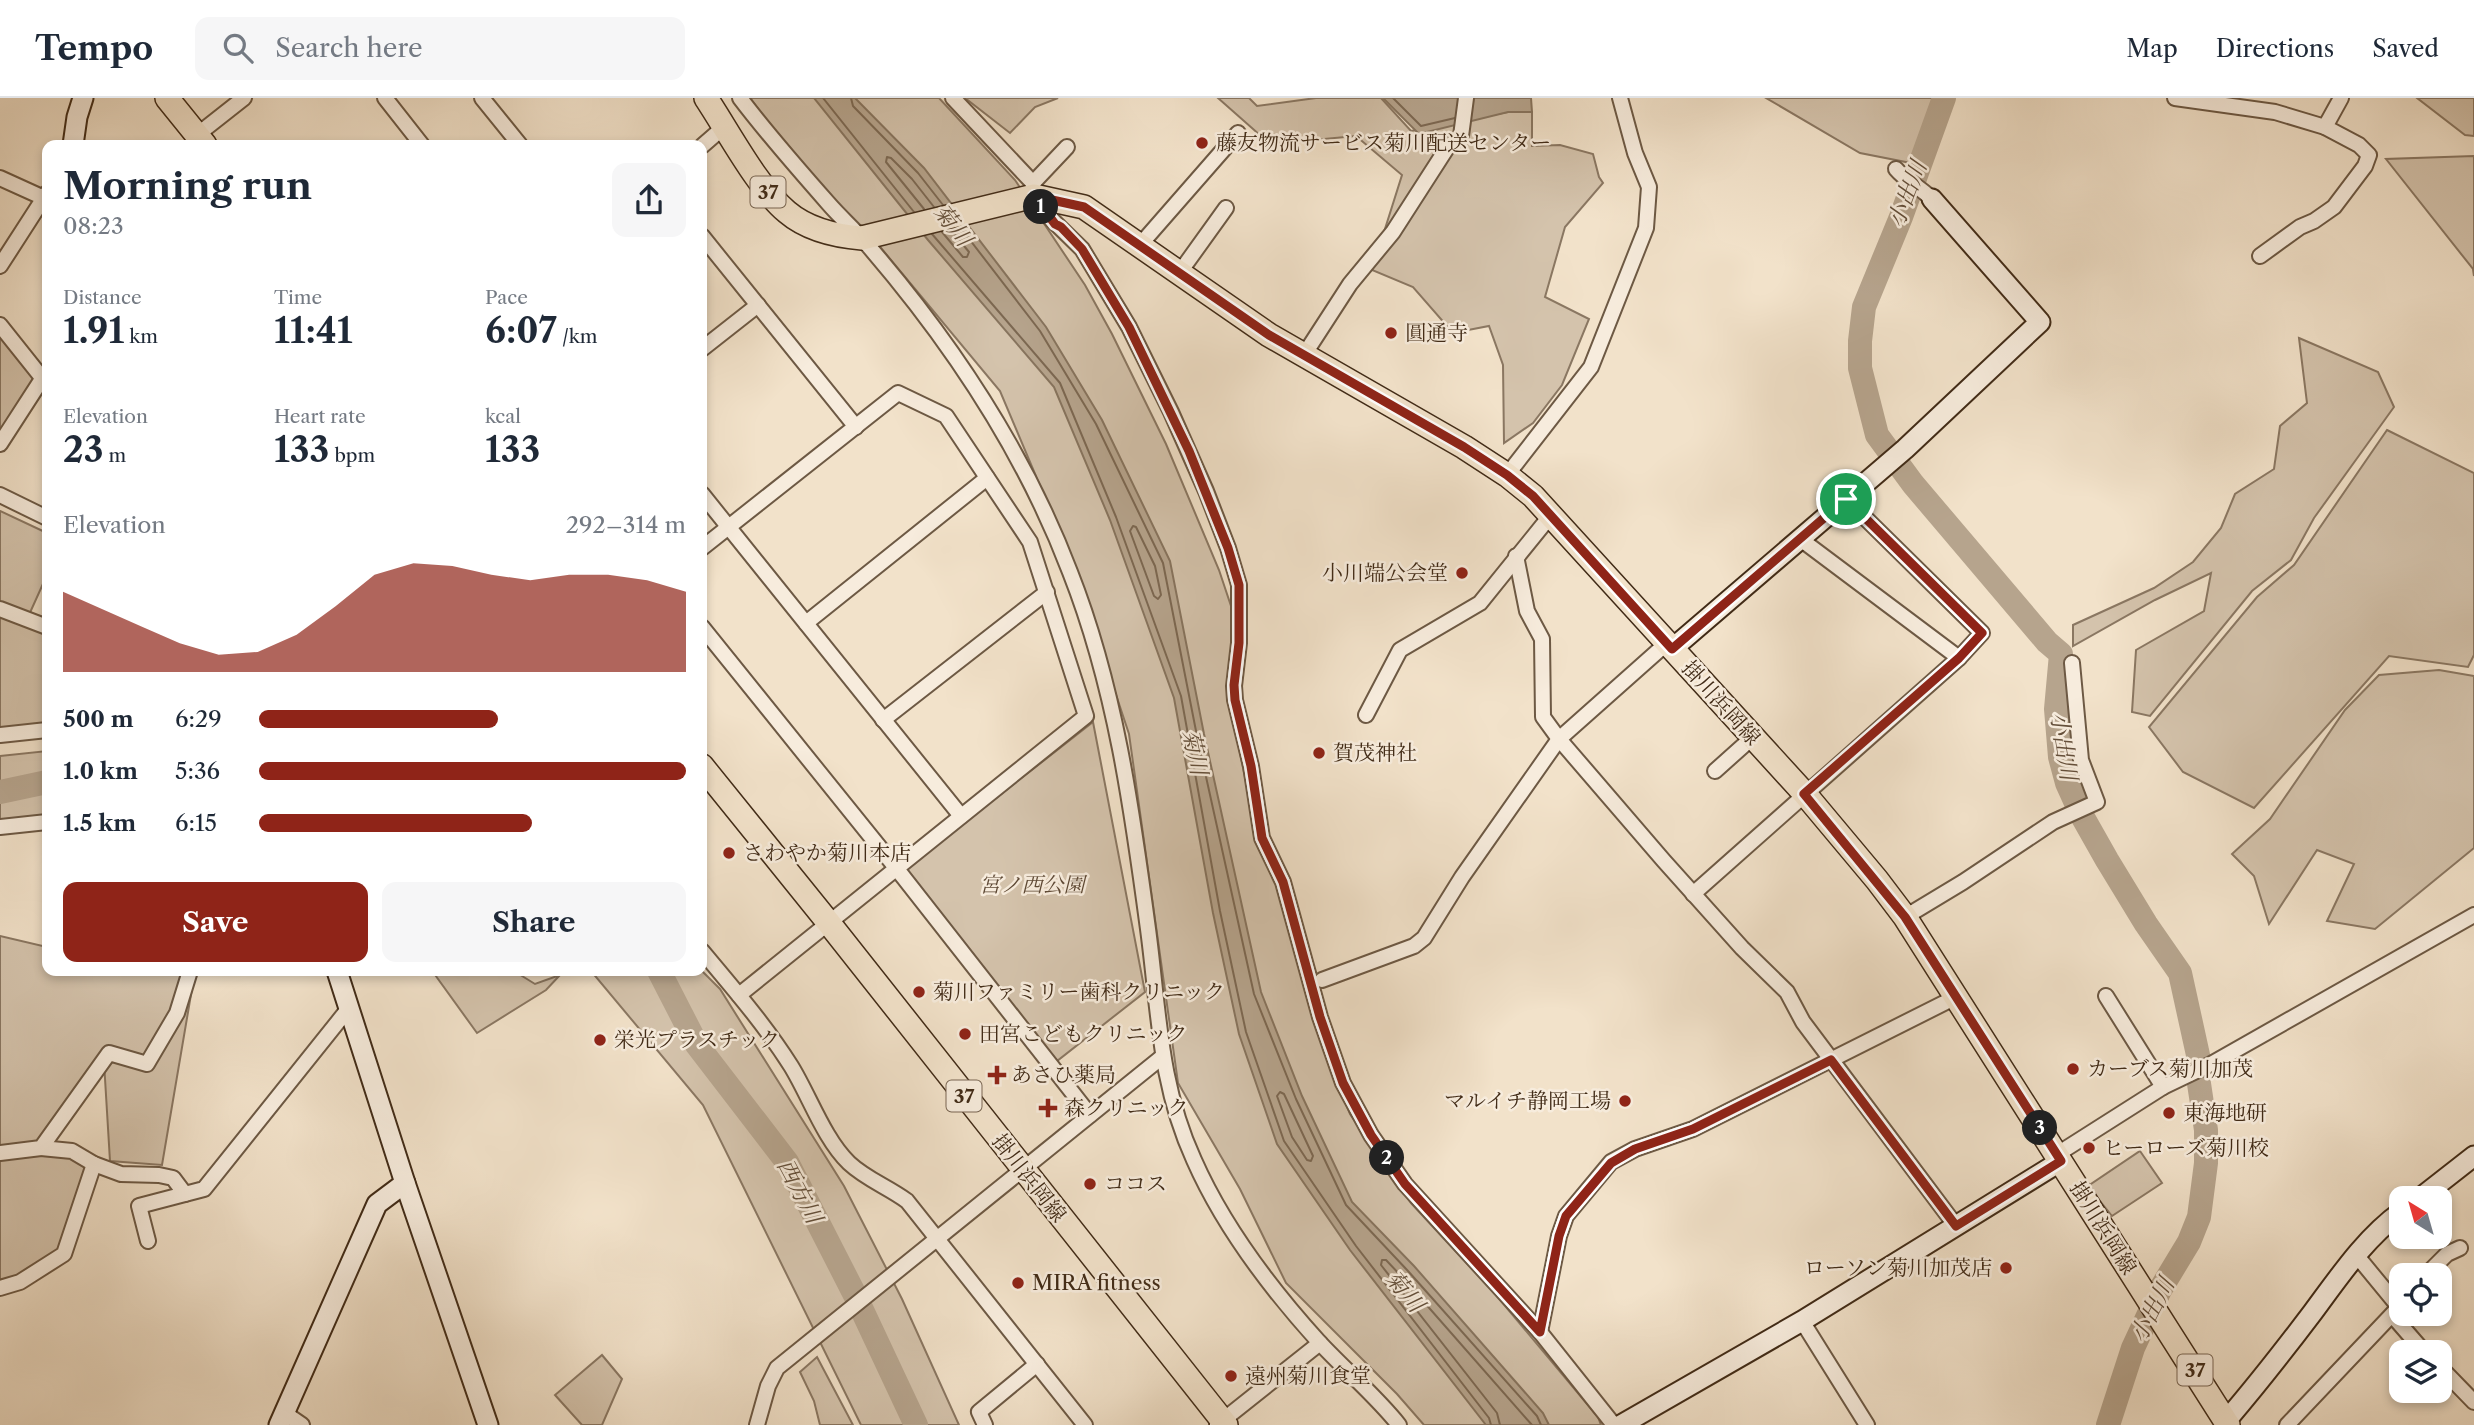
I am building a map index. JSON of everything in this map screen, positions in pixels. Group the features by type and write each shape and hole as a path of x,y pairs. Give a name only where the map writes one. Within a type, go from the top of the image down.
{"main road":[{"path":"167,98 201,140"},
{"name":"掛川浜岡線","path":"706,98 768,192 787,213 807,225 841,236 864,237 1033,192 1084,207 1269,335 1464,447 1533,496 1804,794 1905,917 2227,1423"},
{"name":"掛川浜岡線","path":"707,772 1222,1423"}],"street":[{"path":"74,140 83,98"},
{"path":"201,140 244,98"},
{"path":"482,98 516,140"},
{"path":"740,98 764,130 864,237 936,328 993,416 1027,478 1070,570 1094,640 1123,758 1149,932 1162,1057 1174,1112 1194,1161 1213,1197 1265,1279 1320,1343 1399,1425"},
{"path":"953,98 1033,192 1055,224 1082,249 1129,327 1180,431 1228,548 1239,585 1235,700 1251,766 1262,838 1283,882 1320,1017 1343,1083 1371,1135 1405,1184 1540,1332 1614,1425"},
{"path":"1304,355 1350,285 1393,232 1447,148 1461,136 1466,98"},
{"path":"1507,475 1591,367 1646,228 1649,187 1634,153 1619,98"},
{"path":"2175,98 2275,112 2325,127 2359,145 2369,155 2365,166 2334,207 2260,256"},
{"path":"2325,127 2341,98"},
{"path":"393,101 419,140"},
{"path":"707,142 725,126"},
{"path":"1140,245 1238,133"},
{"path":"1033,192 1067,147"},
{"path":"1322,980 1414,946 1424,938 1462,877 1559,740 1905,449 2040,322 1927,194 1900,174"},
{"path":"0,178 42,194"},
{"path":"0,266 42,202"},
{"path":"1180,272 1226,208"},
{"path":"707,242 856,427"},
{"path":"707,345 758,305"},
{"path":"0,325 42,378"},
{"path":"0,444 42,386"},
{"path":"707,544 898,393 946,416 1030,542 1086,716 739,995"},
{"path":"806,623 987,478"},
{"path":"0,495 42,516"},
{"path":"1693,894 1959,658 1982,633 1846,499"},
{"path":"707,500 961,816"},
{"path":"1366,715 1399,650 1480,603 1551,515"},
{"path":"1799,538 1959,658"},
{"path":"1516,556 1527,611 1542,639 1543,717 1559,740 1693,894 1787,992 1831,1060 1956,1226"},
{"path":"883,720 1047,592"},
{"path":"0,609 42,625"},
{"path":"707,633 1090,1115"},
{"path":"1905,917 2053,822 2097,802 2081,760 2073,663"},
{"path":"0,735 42,731"},
{"path":"1715,771 1753,737"},
{"path":"0,827 42,823"},
{"path":"1621,1425 1802,1321 1956,1226 2163,1087 2211,1064 2474,915"},
{"path":"707,957 791,1066 833,1142 848,1162 906,1202 1085,1425"},
{"path":"41,1148 109,1053 147,1064 177,1013 188,976"},
{"path":"339,976 405,1183 488,1425"},
{"path":"2106,996 2163,1087"},
{"path":"1540,1332 1559,1236 1566,1216 1611,1163 1635,1149 1693,1129 1956,997"},
{"path":"148,1241 139,1206 204,1189 349,1008"},
{"path":"757,1425 768,1386 777,1368 1162,1057"},
{"path":"0,1153 41,1148 72,1151 94,1164 121,1174 173,1178 184,1194"},
{"path":"2436,1186 2474,1156"},
{"path":"0,1288 20,1282 64,1254 94,1164"},
{"path":"289,1421 311,1352 377,1204 405,1183"},
{"path":"2227,1423 2357,1256 2389,1220"},
{"path":"2438,1263 2447,1254 2460,1248"},
{"path":"2357,1256 2389,1298"},
{"path":"2287,1425 2389,1317"},
{"path":"1802,1321 1867,1425"},
{"path":"1222,1423 1320,1343"},
{"path":"985,1425 979,1412 1037,1364"},
{"path":"2452,1379 2474,1402"}],"green space":[{"path":"750,98 939,98 1015,180 1085,285 1166,444 1219,570 1233,612 1229,699 1259,846 1276,878 1323,1048 1350,1114 1411,1203 1496,1295 1598,1417 1601,1425 1424,1425 1397,1394 1286,1283 1240,1189 1178,1083 1129,734 1071,559 1000,391 881,248 799,163"},
{"path":"965,98 1058,98 1035,107 1010,133"},
{"path":"1218,98 1249,98 1257,106 1316,98 1381,98 1411,131 1508,112 1532,112 1532,146 1560,145 1593,154 1603,183 1565,227 1545,297 1589,319 1562,385 1533,423 1504,443 1503,365 1489,326 1453,333 1413,287 1372,270 1402,175 1356,136 1270,144"},
{"path":"1766,98 1934,98 1911,163 1860,153"},
{"path":"2417,98 2474,98 2474,136 2465,135"},
{"path":"2474,156 2474,276 2473,269 2386,159"},
{"path":"0,332 33,374 34,380 0,432"},
{"path":"2299,338 2378,372 2394,407 2314,518 2291,560 2252,591 2150,716 2132,712 2136,650 2204,611 2211,573 2155,600 2073,646 2073,625 2154,588 2193,562 2221,528 2235,494 2274,469 2280,426 2307,403"},
{"path":"2387,430 2474,473 2474,655 2468,667 2389,656 2254,808 2183,772 2149,727 2257,597 2294,565"},
{"path":"0,511 42,531 42,586 28,617 42,629 42,728 0,733"},
{"path":"2439,670 2474,676 2474,848 2375,929 2327,921 2354,864 2317,850 2269,924 2254,876 2232,854 2270,819 2345,710 2379,675"},
{"name":"宮ノ西公園","path":"1093,722 1145,992 1057,1061 907,875 908,867"},
{"path":"42,752 42,816 0,822 0,756"},
{"path":"0,936 42,946 42,976 194,976 162,1165 110,1161 104,1062 42,1148 94,1164 66,1248 0,1286"},
{"path":"436,976 522,976 535,984 559,976 546,990 477,1033"},
{"path":"595,976 707,976 720,989 844,1186 902,1299 959,1425 861,1425 703,1105"},
{"path":"2140,1151 2162,1183 2112,1216 2088,1186"},
{"path":"602,1355 622,1379 602,1425 582,1425 555,1395"},
{"path":"817,1357 853,1425 820,1425 814,1401 800,1372"}],"water":[{"name":"菊川","path":"814,98 855,98 924,168 1046,327 1102,420 1170,561 1204,734 1261,992 1302,1096 1352,1202 1414,1266 1543,1413 1549,1425 1486,1425 1350,1250 1277,1144 1239,1034 1213,913 1174,698 1110,520 1054,387 928,240"},
{"path":"1383,98 1531,98 1532,112 1508,112 1419,134"}],"waterway":[{"name":"小出川","path":"1944,98 1901,217 1864,307 1860,368 1877,435 1913,484 2047,642 2061,654 2056,709 2060,757 2067,783 2107,860 2180,973 2198,1055 2198,1077 2206,1130 2206,1163 2199,1217 2189,1242 2160,1290 2133,1348 2108,1425"},
{"name":"西方川","path":"0,792 42,783"},
{"name":"西方川","path":"662,976 697,1045 787,1162 855,1295 916,1425"}],"place":[{"name":"藤友物流サービス菊川配送センター","path":"1202,143"},
{"name":"圓通寺","path":"1391,333"},
{"name":"小川端公会堂","path":"1462,573"},
{"name":"賀茂神社","path":"1319,753"},
{"name":"さわやか菊川本店","path":"729,853"},
{"name":"菊川ファミリー歯科クリニック","path":"919,992"},
{"name":"田宮こどもクリニック","path":"965,1034"},
{"name":"栄光プラスチック","path":"600,1040"},
{"name":"カーブス菊川加茂","path":"2073,1069"},
{"name":"あさひ薬局","path":"997,1075"},
{"name":"マルイチ静岡工場","path":"1625,1101"},
{"name":"森クリニック","path":"1048,1108"},
{"name":"東海地研","path":"2169,1113"},
{"name":"ヒーローズ菊川校","path":"2089,1148"},
{"name":"ココス","path":"1090,1184"},
{"name":"ローソン菊川加茂店","path":"2006,1268"},
{"name":"MIRA fitness","path":"1018,1283"},
{"name":"遠州菊川食堂","path":"1231,1376"}],"route":[{"path":"1034,196 1084,207 1269,335 1464,447 1507,475 1533,496 1562,526 1672,649 1846,499 1982,633 1959,658 1804,794 1905,917 2061,1161 1956,1226 1831,1060 1693,1129 1635,1149 1611,1163 1566,1216 1559,1236 1540,1332 1395,1172 1356,1110 1343,1083 1310,985 1290,902 1262,838 1251,766 1235,700 1239,585 1228,548 1189,451 1129,327 1082,249 1043,211 1034,196"}]}
